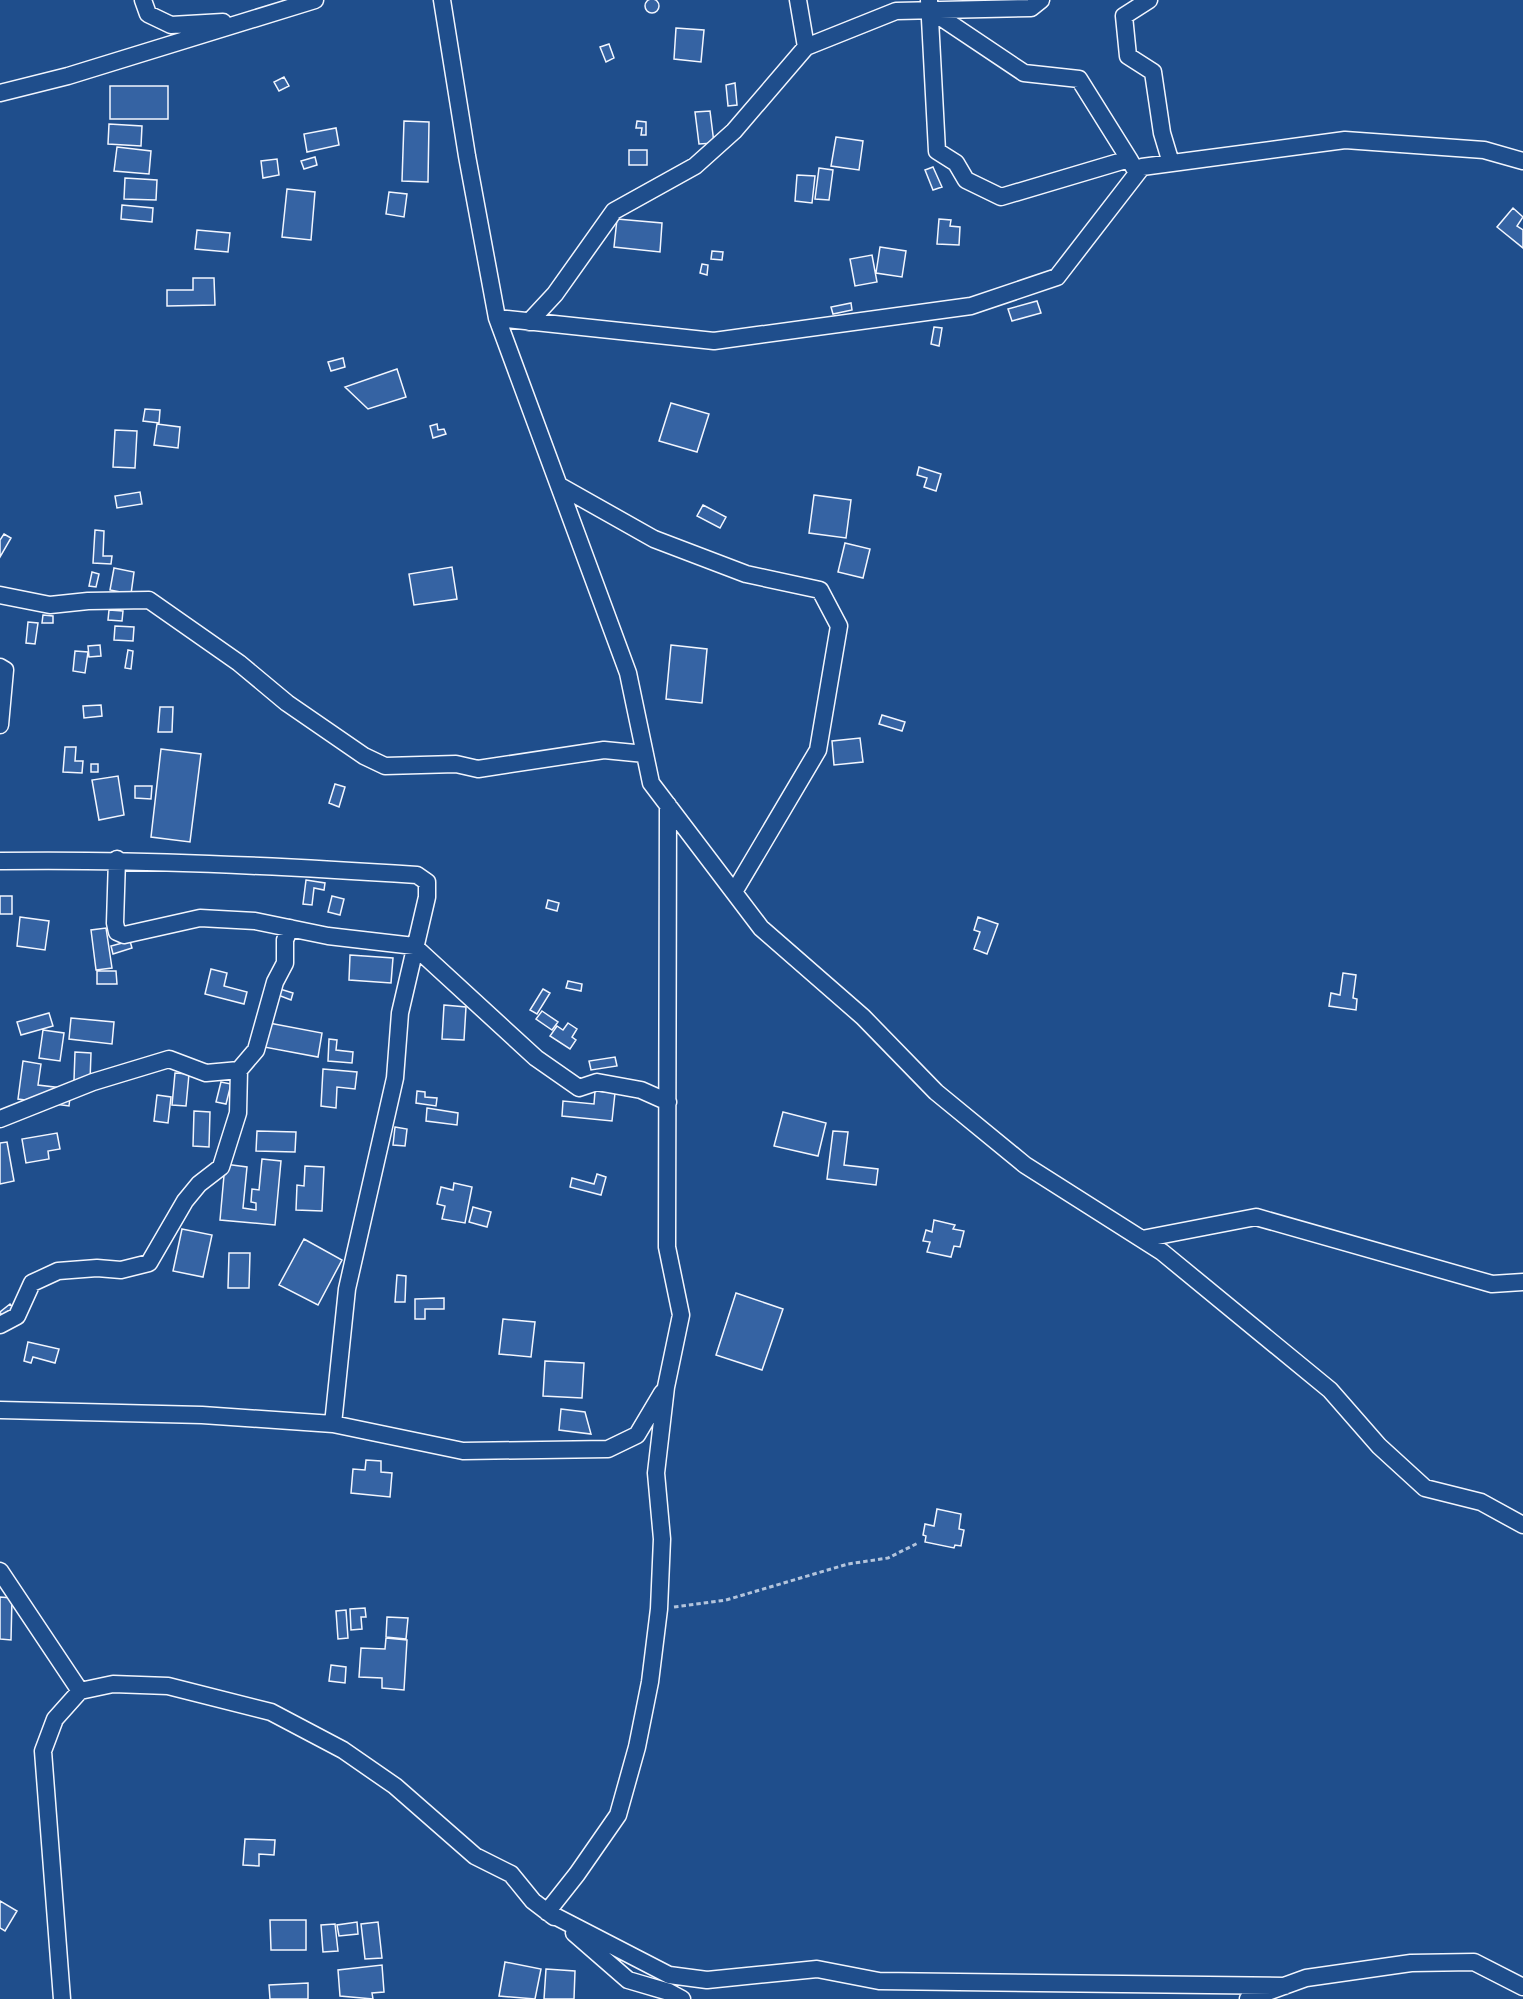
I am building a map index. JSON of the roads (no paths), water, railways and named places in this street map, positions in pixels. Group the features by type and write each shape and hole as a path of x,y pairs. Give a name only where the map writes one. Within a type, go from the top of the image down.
{"street":[{"path":"143,0 148,14 171,25 238,22"},
{"path":"0,93 102,66 315,0"},
{"path":"442,0 465,145 497,318 628,673 651,783 761,928 863,1017 936,1092 1025,1165 1162,1252 1330,1390 1379,1446 1425,1488 1481,1502 1523,1525"},
{"path":"798,0 806,47"},
{"path":"529,322 555,294 614,211 695,166 734,131 806,47 896,11 930,5 1031,8 1041,0"},
{"path":"1149,0 1124,16 1128,56 1153,72 1162,133 1171,163"},
{"path":"930,5 937,151 956,163 966,180 1001,197 1133,166 1142,167 1345,140 1484,150 1523,161"},
{"path":"930,5 1024,73 1079,79 1133,166"},
{"path":"497,318 714,341 971,306 1057,277 1133,166"},
{"path":"560,486 654,539 746,574 820,590 839,626 818,750 734,892"},
{"path":"0,595 50,605 88,601 149,600 239,663 287,704 364,756 386,766 456,764 478,769 604,750 645,754"},
{"path":"0,667 5,670 0,725"},
{"path":"547,1912 618,1815 637,1747 650,1682 659,1609 662,1539 656,1473 666,1387 681,1315 667,1247 668,805"},
{"path":"117,859 115,924 117,932 124,935 200,918 255,921 328,936 414,946 536,1058 579,1088 597,1082 641,1090 668,1102"},
{"path":"0,861 117,859 417,875 427,882 427,897 400,1013 395,1078 347,1289 333,1424"},
{"path":"0,1325 17,1316 32,1283 58,1271 97,1268 121,1270 149,1263 185,1201 200,1184 221,1167 238,1113 239,1070 256,1050 275,982 285,963 285,940 290,928"},
{"path":"0,1119 93,1082 169,1059 206,1073 239,1070"},
{"path":"1142,1239 1256,1217 1492,1284 1523,1282"},
{"path":"0,1410 202,1415 333,1424 463,1451 608,1449 637,1435 666,1387"},
{"path":"0,1571 80,1691"},
{"path":"62,1999 44,1751 55,1719 80,1691 113,1684 168,1686 272,1712 343,1750 395,1786 475,1856 511,1874 520,1889 628,1980 669,1992 682,1999"},
{"path":"547,1912 669,1974 707,1980 817,1969 879,1981 1285,1986"},
{"path":"1248,1999 1305,1978 1411,1963 1474,1962 1523,1987"}]}
